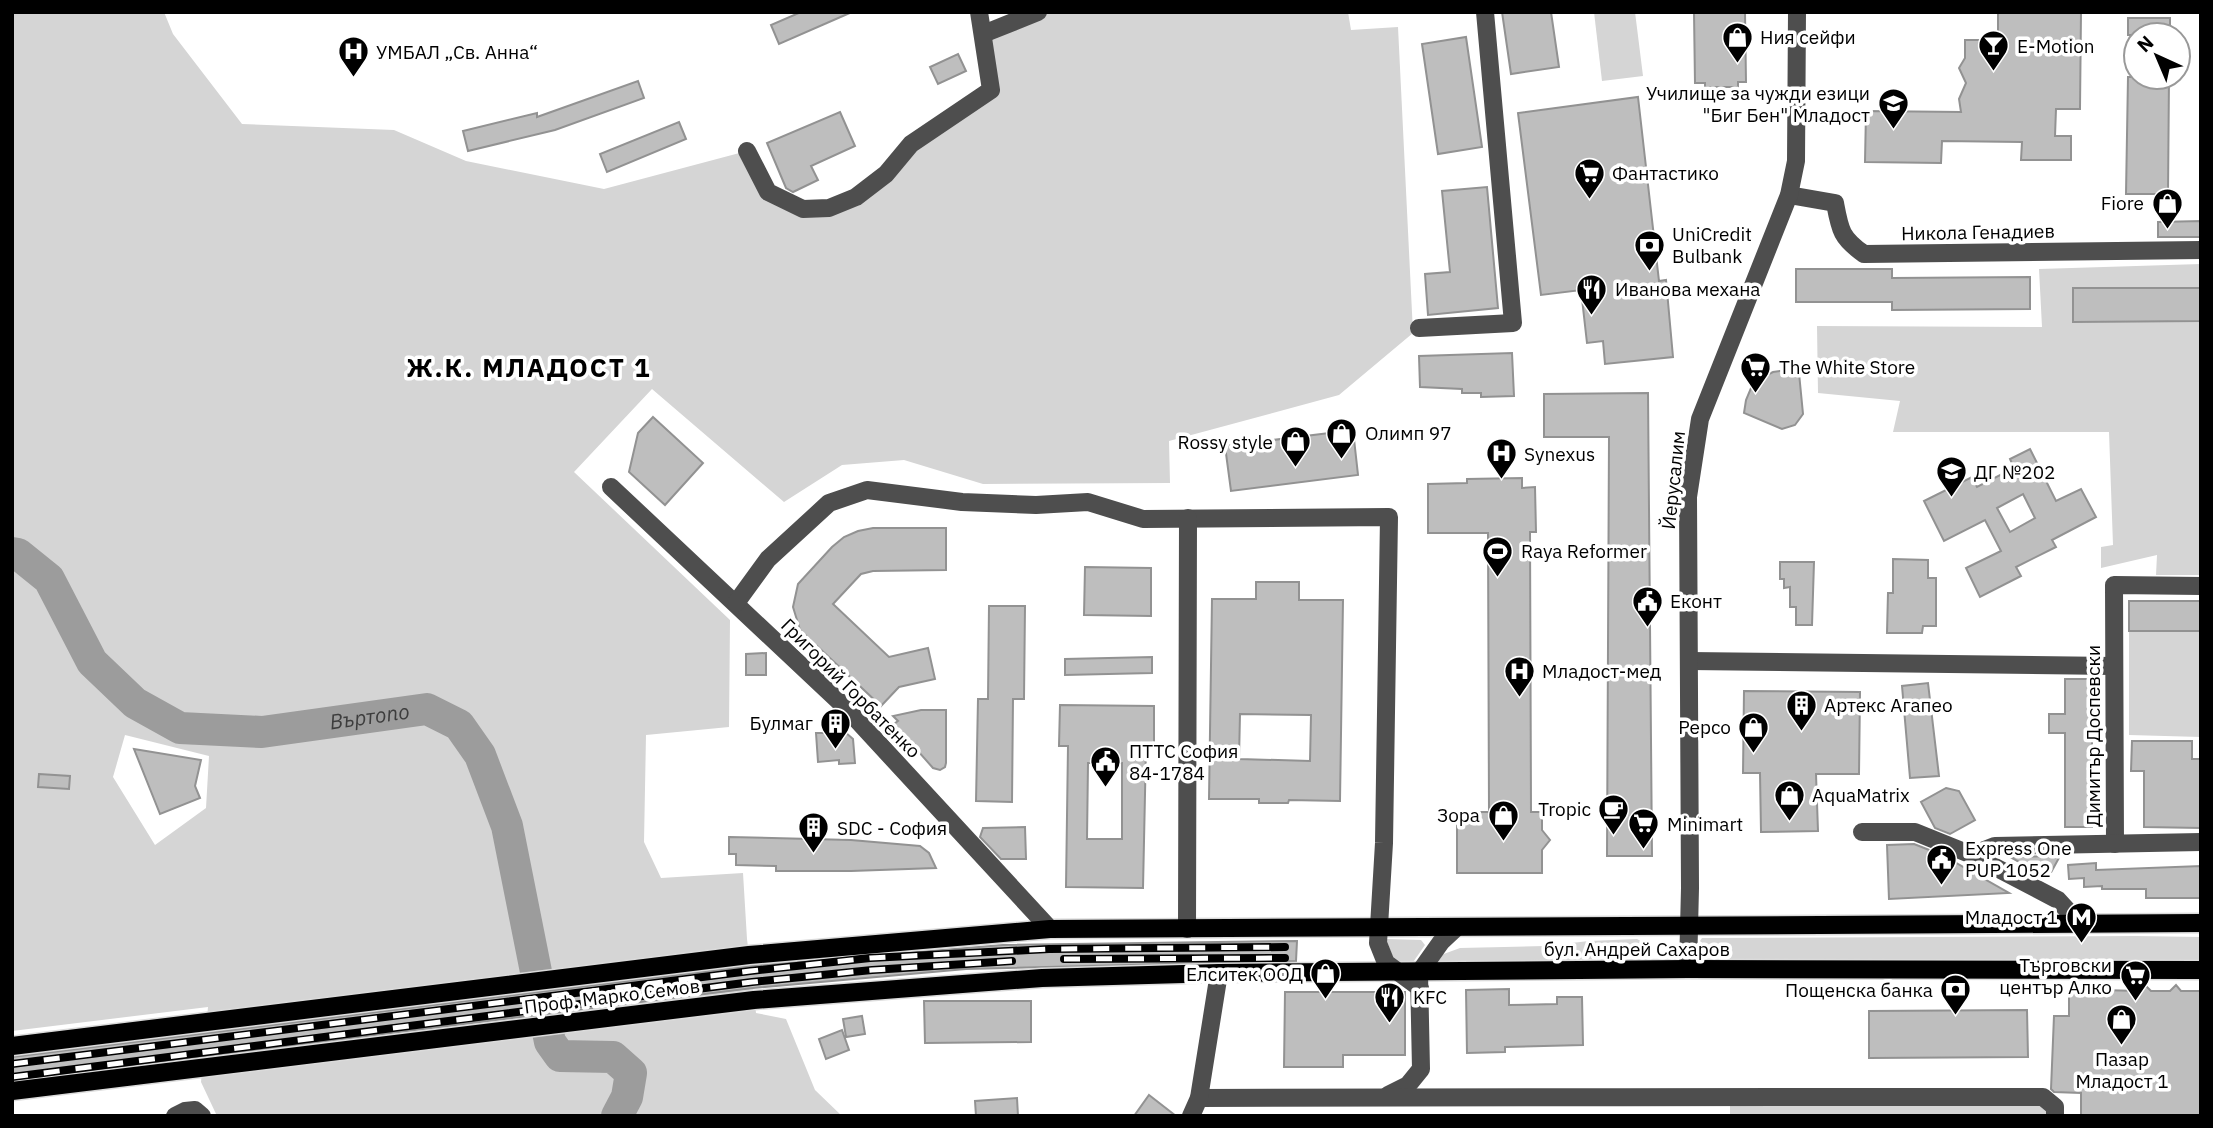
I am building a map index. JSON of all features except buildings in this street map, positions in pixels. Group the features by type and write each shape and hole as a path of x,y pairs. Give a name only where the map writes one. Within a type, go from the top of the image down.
{"main road":[{"name":"бул. Андрей Сахаров","path":"1187,929 2201,923"},
{"name":"Проф. Марко Семов","path":"12,1046 749,955 1050,929 1187,929"},
{"name":"бул. Андрей Сахаров","path":"1219,973 1399,973 1419,980 1688,969 2201,970"},
{"name":"Проф. Марко Семов","path":"12,1091 754,1000 1042,978 1219,973"}],"street":[{"path":"747,151 768,192 803,209 829,208 856,197 886,174 911,144 991,90 979,12"},
{"path":"982,34 1038,12"},
{"path":"1419,328 1513,323 1485,12"},
{"name":"Йерусалим","path":"1688,969 1688,497 1700,419 1789,195 1796,161 1797,12"},
{"name":"Никола Генадиев","path":"1789,195 1835,203 1840,231 1850,245 1864,254 2201,250"},
{"name":"Григорий Горбатенко","path":"611,487 845,707 1050,929"},
{"path":"736,603 768,559 829,503 867,489 962,502 1036,505 1088,502 1143,519 1389,517 1384,843 1378,943 1386,963 1399,973"},
{"path":"1187,929 1188,518"},
{"name":"Димитър Доспевски","path":"2201,586 2114,585 2115,844 2201,842"},
{"path":"1689,661 2114,666"},
{"path":"1862,832 1915,832 1972,855 2058,900 2079,923"},
{"path":"1972,855 1995,846 2115,844"},
{"path":"1386,1096 1408,1085 1421,1069 1419,980 1441,942 1457,927"},
{"path":"1191,1116 1199,1098 1219,973"},
{"path":"1199,1098 2043,1097 2055,1107 2055,1116"},
{"path":"175,1116 185,1111 199,1113"}],"shaded area":[{"path":"12,12 164,12 173,34 242,124 394,130 466,161 604,189 747,151 768,192 829,208 991,90 983,34 1038,12 1348,12 1351,30 1398,27 1413,333 1339,395 1169,441 1170,483 983,484 904,460 842,465 784,502 652,389 574,472 730,620 729,727 646,735 644,842 661,878 743,873 747,939 756,1013 786,1019 815,1090 842,1116 217,1116 201,1082 208,1007 12,1031","holes":["125,735 209,756 206,808 155,845 113,777"]},
{"path":"1594,12 1635,12 1643,76 1602,81"},
{"path":"2201,264 2201,575 2156,575 2157,555 2101,568 2101,547 2113,545 2109,432 1893,432 1900,401 1818,393 1817,326 2042,327 2039,269"},
{"path":"2129,631 2201,631 2201,737 2129,735"},
{"path":"2201,937 2201,962 1735,962 1716,955 1700,941 1702,938"},
{"path":"1386,939 1421,940 1425,945 1409,968 1394,960"},
{"path":"1637,939 1646,944 1642,956 1487,965 1435,965 1441,955 1460,948 1545,946"},
{"path":"1730,1097 2043,1097 2055,1116 1730,1116"}],"waterway":[{"name":"Въртопо","path":"12,553 18,554 49,579 92,662 135,703 180,728 262,732 427,709 459,725 480,755 507,826 550,1042 560,1056 613,1057 631,1073 627,1097 617,1116"}],"railway":[{"path":"12,1064 870,958 1049,949 1285,947"},
{"path":"1064,959 1285,958"},
{"path":"12,1077 752,982 872,970 1012,961"}],"place":[{"name":"Ния сейфи","path":"1737,64"},
{"name":"E-Motion","path":"1994,73"},
{"name":"УМБАЛ „Св. Анна“","path":"353,79"},
{"name":"Училище за чужди езици \"Биг Бен\" Младост","path":"1893,131"},
{"name":"Фантастико","path":"1589,200"},
{"name":"Fiore","path":"2167,230"},
{"name":"UniCredit Bulbank","path":"1649,272"},
{"name":"Иванова механа","path":"1592,316"},
{"name":"The White Store","path":"1756,394"},
{"name":"Олимп 97","path":"1342,460"},
{"name":"Rossy style","path":"1296,469"},
{"name":"Synexus","path":"1501,481"},
{"name":"ДГ №202","path":"1951,499"},
{"name":"Raya Reformer","path":"1498,578"},
{"name":"Еконт","path":"1647,628"},
{"name":"Младост-мед","path":"1519,698"},
{"name":"Артекс Агапео","path":"1801,732"},
{"name":"Булмаг","path":"836,750"},
{"name":"Pepco","path":"1754,754"},
{"name":"ПТТС София 84-1784","path":"1106,789"},
{"name":"AquaMatrix","path":"1789,822"},
{"name":"Tropic","path":"1614,836"},
{"name":"Зора","path":"1503,842"},
{"name":"Minimart","path":"1644,851"},
{"name":"SDC - София","path":"814,855"},
{"name":"Express One PUP 1052","path":"1942,886"},
{"name":"Младост 1","path":"2081,944"},
{"name":"Елситек ООД","path":"1326,1001"},
{"name":"Търговски център Алко","path":"2135,1003"},
{"name":"Пощенска банка","path":"1956,1017"},
{"name":"KFC","path":"1390,1024"},
{"name":"Пазар Младост 1","path":"2122,1047"}],"district":[{"name":"Ж.К. МЛАДОСТ 1","path":"529,368"}]}
